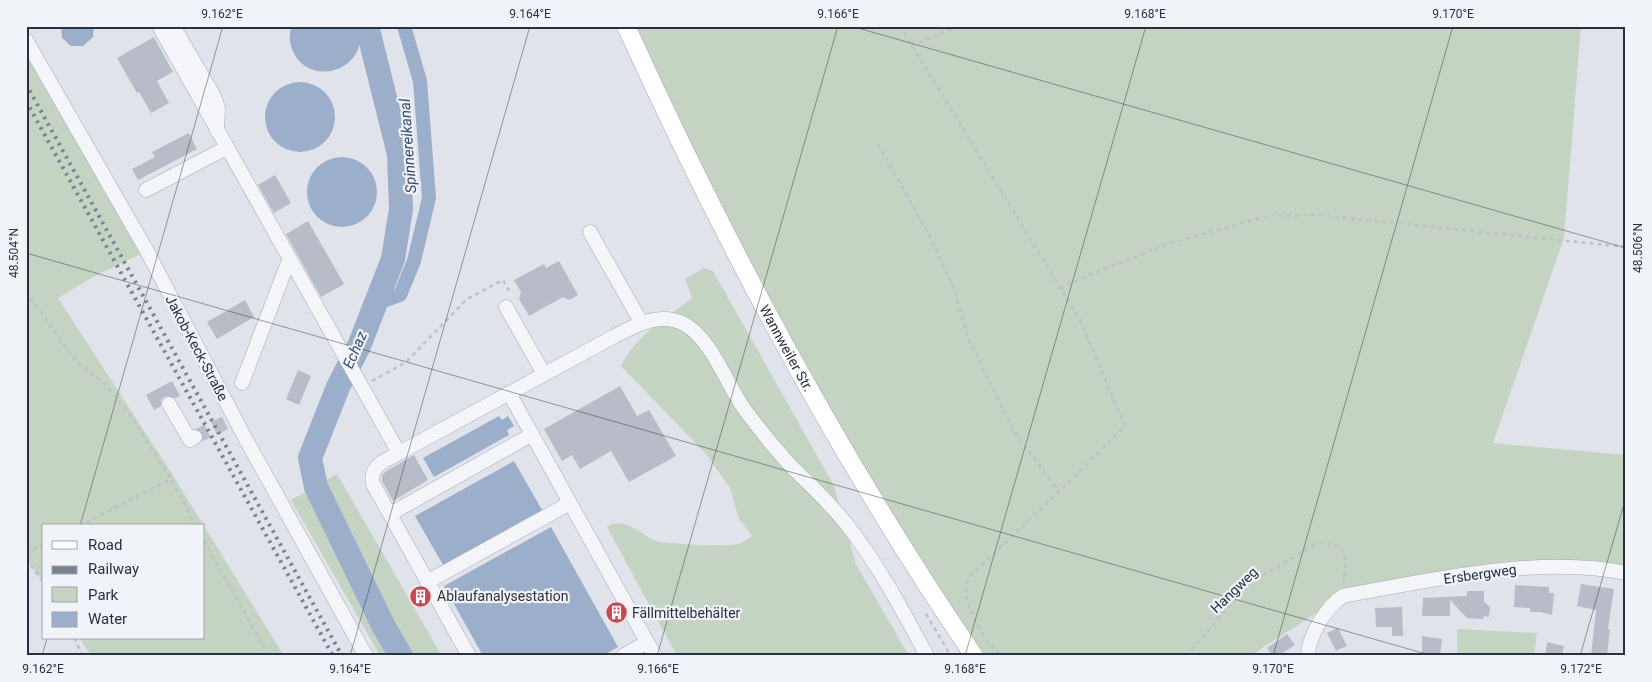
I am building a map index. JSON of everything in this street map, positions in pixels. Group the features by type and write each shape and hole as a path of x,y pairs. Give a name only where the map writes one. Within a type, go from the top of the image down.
{"main road":[{"name":"Wannweiler Str.","path":"626,26 718,220 797,367 885,517 974,656"}],"street":[{"path":"159,26 399,453"},
{"path":"173,26 214,96 218,108 217,132"},
{"name":"Jakob-Keck-Straße","path":"26,40 147,251 244,436 366,656"},
{"path":"146,190 226,148"},
{"path":"590,232 642,322"},
{"path":"242,383 289,260"},
{"path":"506,306 544,374"},
{"path":"469,656 390,514 372,477 377,466 642,322 670,320 684,324 695,332 717,363 736,397 768,440 840,516 886,582 927,656"},
{"path":"509,393 655,656"},
{"path":"169,404 190,440 195,437"},
{"path":"225,424 231,422 238,435 244,436"},
{"path":"390,514 531,435"},
{"path":"427,582 570,502"},
{"name":"Ersbergweg","path":"1336,600 1343,596 1506,570 1575,568 1626,573"},
{"path":"1308,656 1317,630 1336,600"},
{"path":"623,656 647,642"}],"path":[{"path":"900,26 1080,320 1125,426 1059,492 970,576 966,587 974,618 993,649 1001,656"},
{"path":"911,46 958,26"},
{"path":"878,144 929,235 954,288 968,338 1014,431 1059,492"},
{"path":"1060,289 1075,281 1167,244 1267,216 1318,215 1626,247"},
{"path":"362,387 404,363 467,299 503,280 512,295 506,306"},
{"path":"26,292 77,362 104,383 128,412 171,479 195,524"},
{"path":"83,524 171,479"},
{"name":"Hangweg","path":"1186,656 1238,596 1255,580 1314,545 1323,542 1334,544 1344,553 1346,566 1336,600"},
{"path":"205,543 269,656"},
{"path":"26,553 42,545"},
{"path":"26,559 42,580"},
{"path":"75,640 83,656"}],"green space":[{"path":"633,26 1581,26 1564,238 1493,443 1626,455 1626,573 1540,567 1343,596 1250,656 972,656 814,394"},
{"path":"26,40 147,251 93,277 58,298 203,524 42,524 42,580 26,559"},
{"path":"704,268 713,271 834,486 856,564 909,656 677,656 607,527 620,523 632,527 656,541 684,544 733,545 742,543 752,536 739,519 730,488 706,454 621,366 627,355 643,337 692,298 685,279"},
{"path":"337,474 442,656 380,656 291,500"},
{"path":"205,527 284,656 91,656 81,640 205,640"},
{"path":"1457,629 1537,633 1534,656 1457,656"}],"water":[{"path":"61,26 94,26 93,37 83,46 71,46 62,38"},
{"path":"292,26 358,26 360,41 356,54 347,63 336,69 324,72 311,69 300,62 292,49 290,32"},
{"path":"300,82 313,85 325,92 332,104 335,117 332,130 325,142 313,149 300,152 287,149 275,142 268,130 265,117 268,104 275,92 287,85"},
{"path":"342,157 355,160 367,167 374,179 377,192 374,205 367,217 355,224 342,227 329,224 317,217 310,205 307,192 310,179 317,167 329,160"},
{"path":"499,416 502,420 508,416 514,426 507,430 509,435 434,477 423,458"},
{"path":"514,461 542,510 443,565 415,516"},
{"path":"551,527 618,647 602,656 483,656 444,586"}],"building":[{"path":"154,37 173,72 157,81 169,103 151,113 117,58"},
{"path":"189,133 197,149 138,180 132,169 155,157 152,152"},
{"path":"275,175 291,203 274,213 258,185"},
{"path":"308,221 344,284 321,297 286,234"},
{"path":"559,261 578,295 569,300 563,297 529,316 519,299 521,292 514,280 544,264 546,268"},
{"path":"245,300 254,317 217,339 207,322"},
{"path":"298,370 311,376 299,405 286,399"},
{"path":"172,381 180,396 175,398 165,396 161,400 161,406 154,410 146,395"},
{"path":"620,386 637,416 649,410 676,456 629,482 611,451 580,469 572,455 562,461 544,429"},
{"path":"414,455 428,480 393,501 382,481 382,475"},
{"path":"1581,584 1614,589 1608,629 1610,629 1607,656 1591,656 1596,610 1577,606"},
{"path":"1515,585 1549,587 1549,593 1554,593 1552,615 1530,612 1530,608 1514,607"},
{"path":"1467,591 1484,591 1484,602 1490,607 1489,617 1484,616 1483,619 1467,618 1450,600 1450,616 1422,616 1423,598 1467,596"},
{"path":"1402,607 1403,636 1392,636 1392,627 1376,627 1375,608"},
{"path":"1338,628 1347,646 1336,651 1327,633"},
{"path":"1287,634 1295,645 1278,656 1272,656 1267,648"},
{"path":"1422,636 1442,639 1440,656 1422,653"},
{"path":"1547,642 1564,646 1562,656 1545,656"}],"waterway":[{"name":"Echaz","path":"367,26 399,154 401,209 393,259 359,346 338,387 310,458 316,487 384,627 401,656"},
{"name":"Spinnereikanal","path":"375,304 400,295 414,261 429,198 420,81 404,26"}],"tunnel":[{"path":"195,437 225,423"}],"railway":[{"path":"26,84 342,656"},
{"path":"26,101 333,656"}],"place":[{"name":"Ablaufanalysestation","path":"421,596"},
{"name":"Fällmittelbehälter","path":"616,613"}]}
